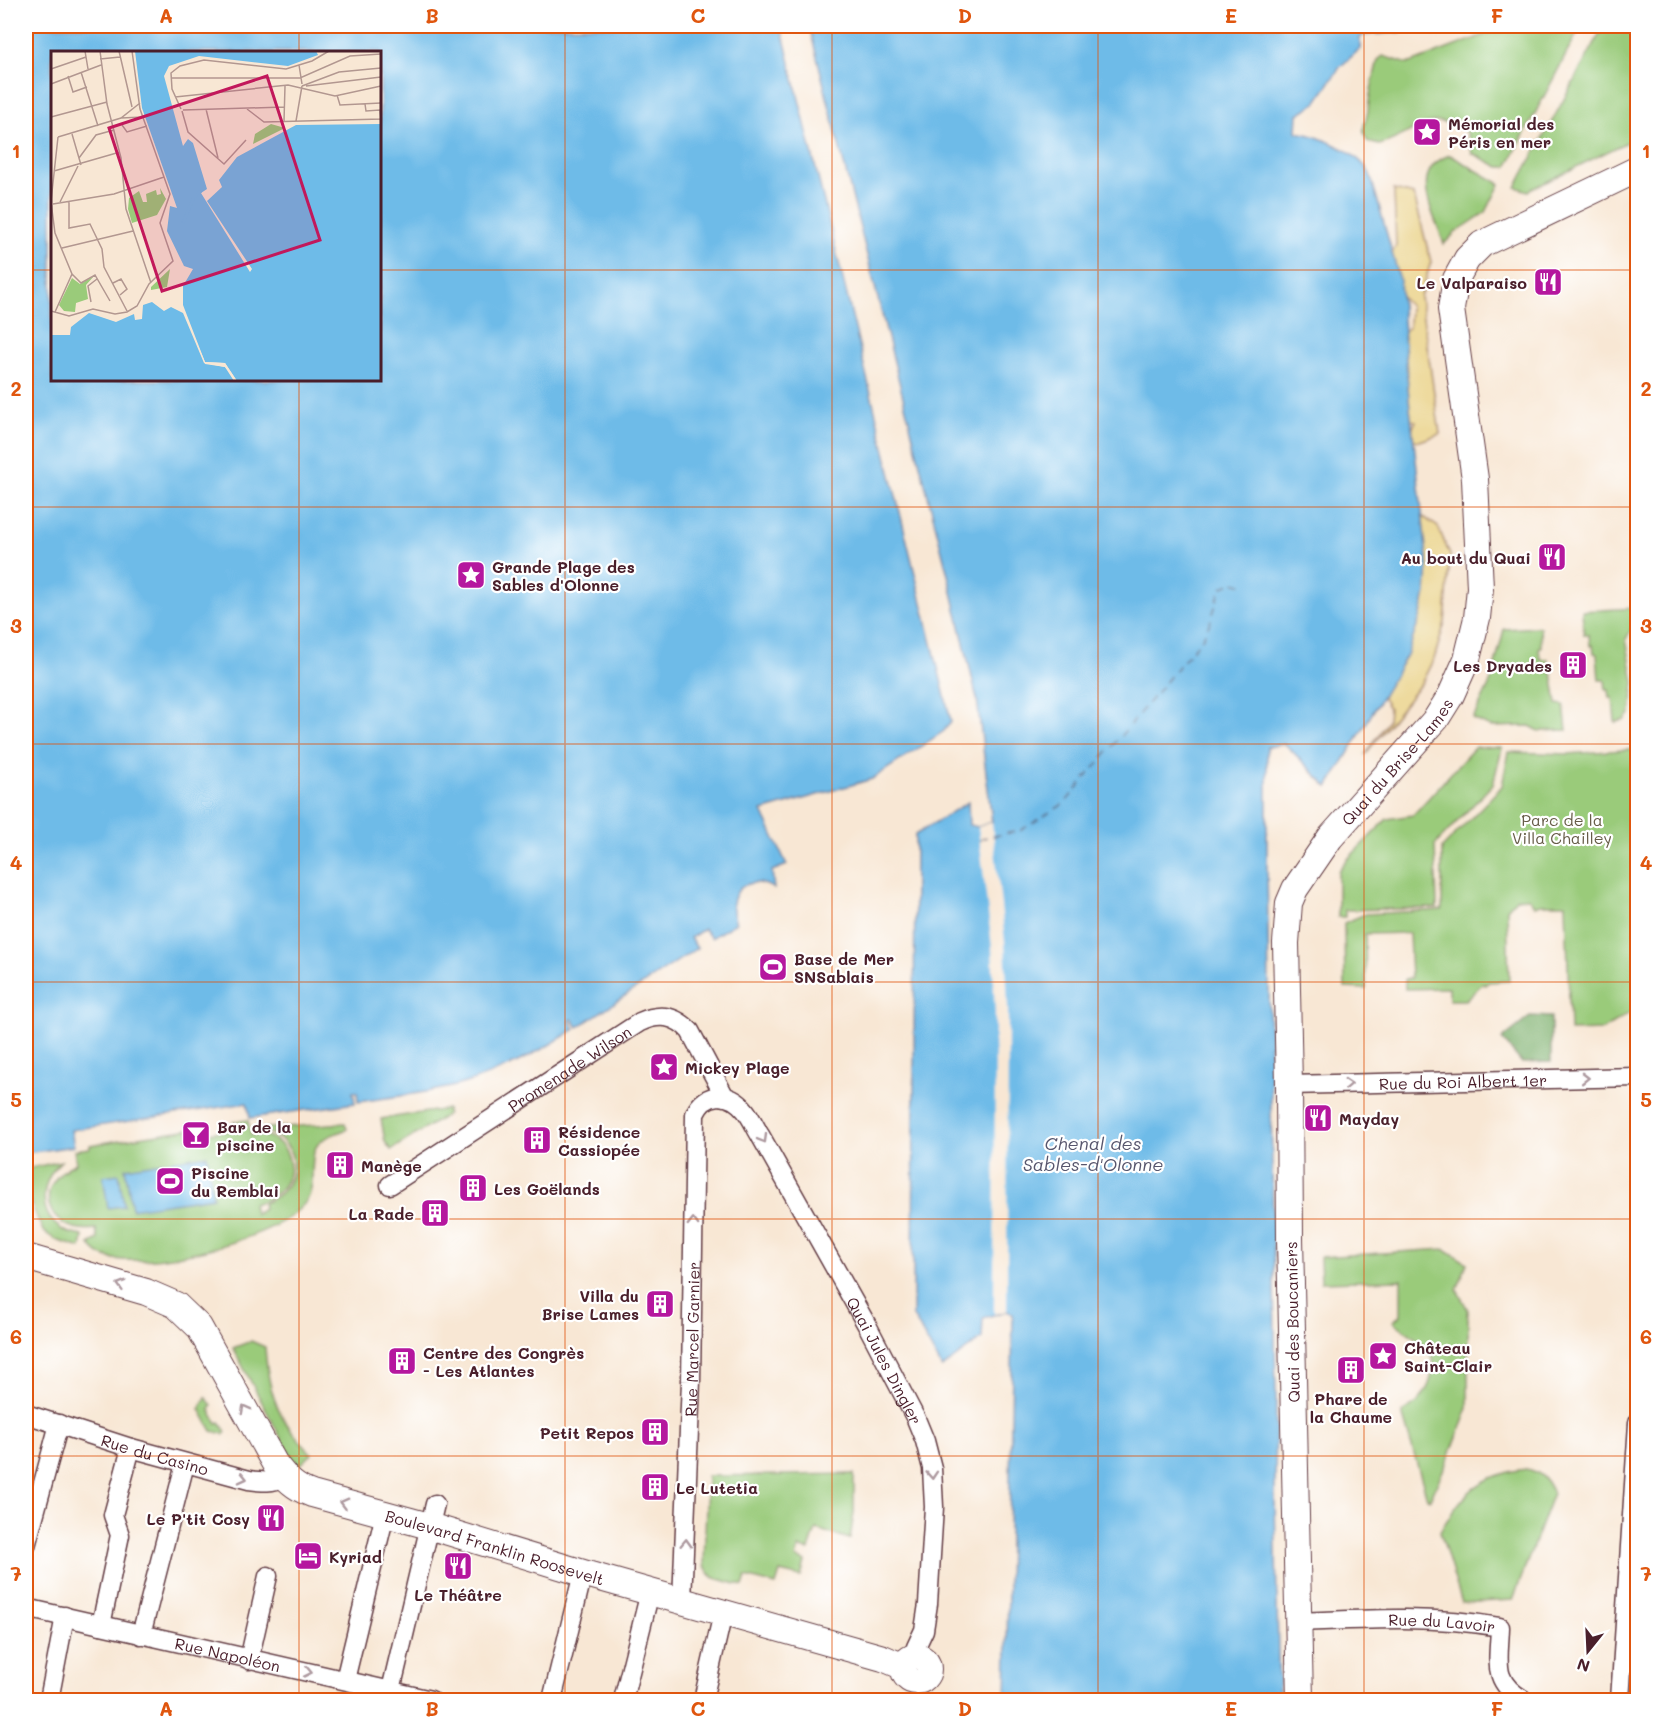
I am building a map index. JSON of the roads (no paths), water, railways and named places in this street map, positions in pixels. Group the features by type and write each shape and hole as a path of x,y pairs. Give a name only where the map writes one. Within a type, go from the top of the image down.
{"street":[{"name":"Quai du Brise-Lames","path":"1286,943 1289,903 1295,889 1330,838 1436,719 1451,695 1467,659 1480,588 1475,479 1452,327 1452,296 1456,279 1467,259 1482,244 1638,169"},
{"name":"Quai des Boucaniers","path":"1286,943 1300,1701"},
{"name":"Promenade Wilson","path":"390,1185 651,1017 662,1015 683,1023 690,1031 725,1097"},
{"name":"Rue du Roi Albert 1er","path":"1289,1085 1638,1077"},
{"name":"Rue Marcel Garnier","path":"682,1601 690,1399 695,1114 700,1104 707,1098 725,1097"},
{"name":"Quai Jules Dingler","path":"725,1097 737,1102 745,1110 760,1135 868,1327 925,1441 932,1468 934,1507 928,1604 924,1630 916,1647 916,1676"},
{"name":"Boulevard Franklin Roosevelt","path":"26,1257 146,1292 176,1305 199,1327 275,1464 297,1489 385,1514 432,1515 583,1573 883,1658 916,1676"},
{"name":"Rue du Casino","path":"26,1414 185,1464 249,1480 266,1483 285,1478"},
{"path":"1626,1691 1638,1423"},
{"path":"26,1546 59,1424"},
{"path":"101,1625 120,1535 113,1515 131,1448"},
{"path":"141,1635 185,1464"},
{"path":"345,1680 385,1514"},
{"path":"401,1695 432,1515"},
{"path":"552,1701 583,1573"},
{"path":"249,1660 268,1576"},
{"path":"623,1701 650,1592"},
{"name":"Rue Napoléon","path":"26,1608 431,1701"},
{"path":"703,1701 723,1613"},
{"path":"49,1701 64,1616"},
{"name":"Rue du Lavoir","path":"1298,1622 1395,1619 1475,1623 1500,1628 1499,1673 1509,1692 1524,1701"}],"water":[{"name":"Grande Plage des Sables d'Olonne","path":"26,26 781,26 951,721 944,731 872,779 762,811 787,865 772,871 774,889 755,883 740,888 733,903 736,923 711,938 704,929 690,938 697,948 578,1027 572,1019 570,1021 575,1029 532,1055 471,1081 431,1091 358,1102 357,1092 353,1092 355,1103 250,1118 247,1103 71,1130 74,1146 26,1153"},
{"name":"Chenal des Sables-d'Olonne","path":"809,26 1411,26 1402,32 1364,35 1360,38 1360,49 1340,67 1316,103 1298,114 1297,132 1317,137 1350,153 1366,168 1371,177 1400,281 1409,399 1428,565 1426,594 1407,655 1328,787 1285,744 1267,747 1279,1700 1006,1700 1013,1314 1007,1311 983,1318 982,1338 942,1368 913,1316 915,835 968,802 969,825 978,827 992,822 977,699 948,575"},
{"path":"207,1155 213,1197 132,1209 125,1168"},
{"path":"119,1174 124,1206 108,1208 103,1176"}],"place":[{"name":"Mémorial des Péris en mer","path":"1427,132"},
{"name":"Le Valparaiso","path":"1548,282"},
{"name":"Au bout du Quai","path":"1552,557"},
{"name":"Grande Plage des Sables d'Olonne","path":"471,575"},
{"name":"Les Dryades","path":"1573,665"},
{"name":"Base de Mer SNSablais","path":"773,967"},
{"name":"Mickey Plage","path":"664,1067"},
{"name":"Mayday","path":"1318,1118"},
{"name":"Bar de la piscine","path":"196,1135"},
{"name":"Résidence Cassiopée","path":"537,1140"},
{"name":"Manège","path":"340,1165"},
{"name":"Piscine du Remblai","path":"170,1181"},
{"name":"Les Goëlands","path":"473,1188"},
{"name":"La Rade","path":"435,1213"},
{"name":"Villa du Brise Lames","path":"660,1304"},
{"name":"Château Saint-Clair","path":"1383,1356"},
{"name":"Centre des Congrès - Les Atlantes","path":"402,1361"},
{"name":"Phare de la Chaume","path":"1351,1370"},
{"name":"Petit Repos","path":"655,1432"},
{"name":"Le Lutetia","path":"655,1487"},
{"name":"Le P'tit Cosy","path":"271,1518"},
{"name":"Kyriad","path":"308,1556"},
{"name":"Le Théâtre","path":"458,1566"}],"park label":[{"name":"Parc de la Villa Chailley","path":"1562,828"}]}
